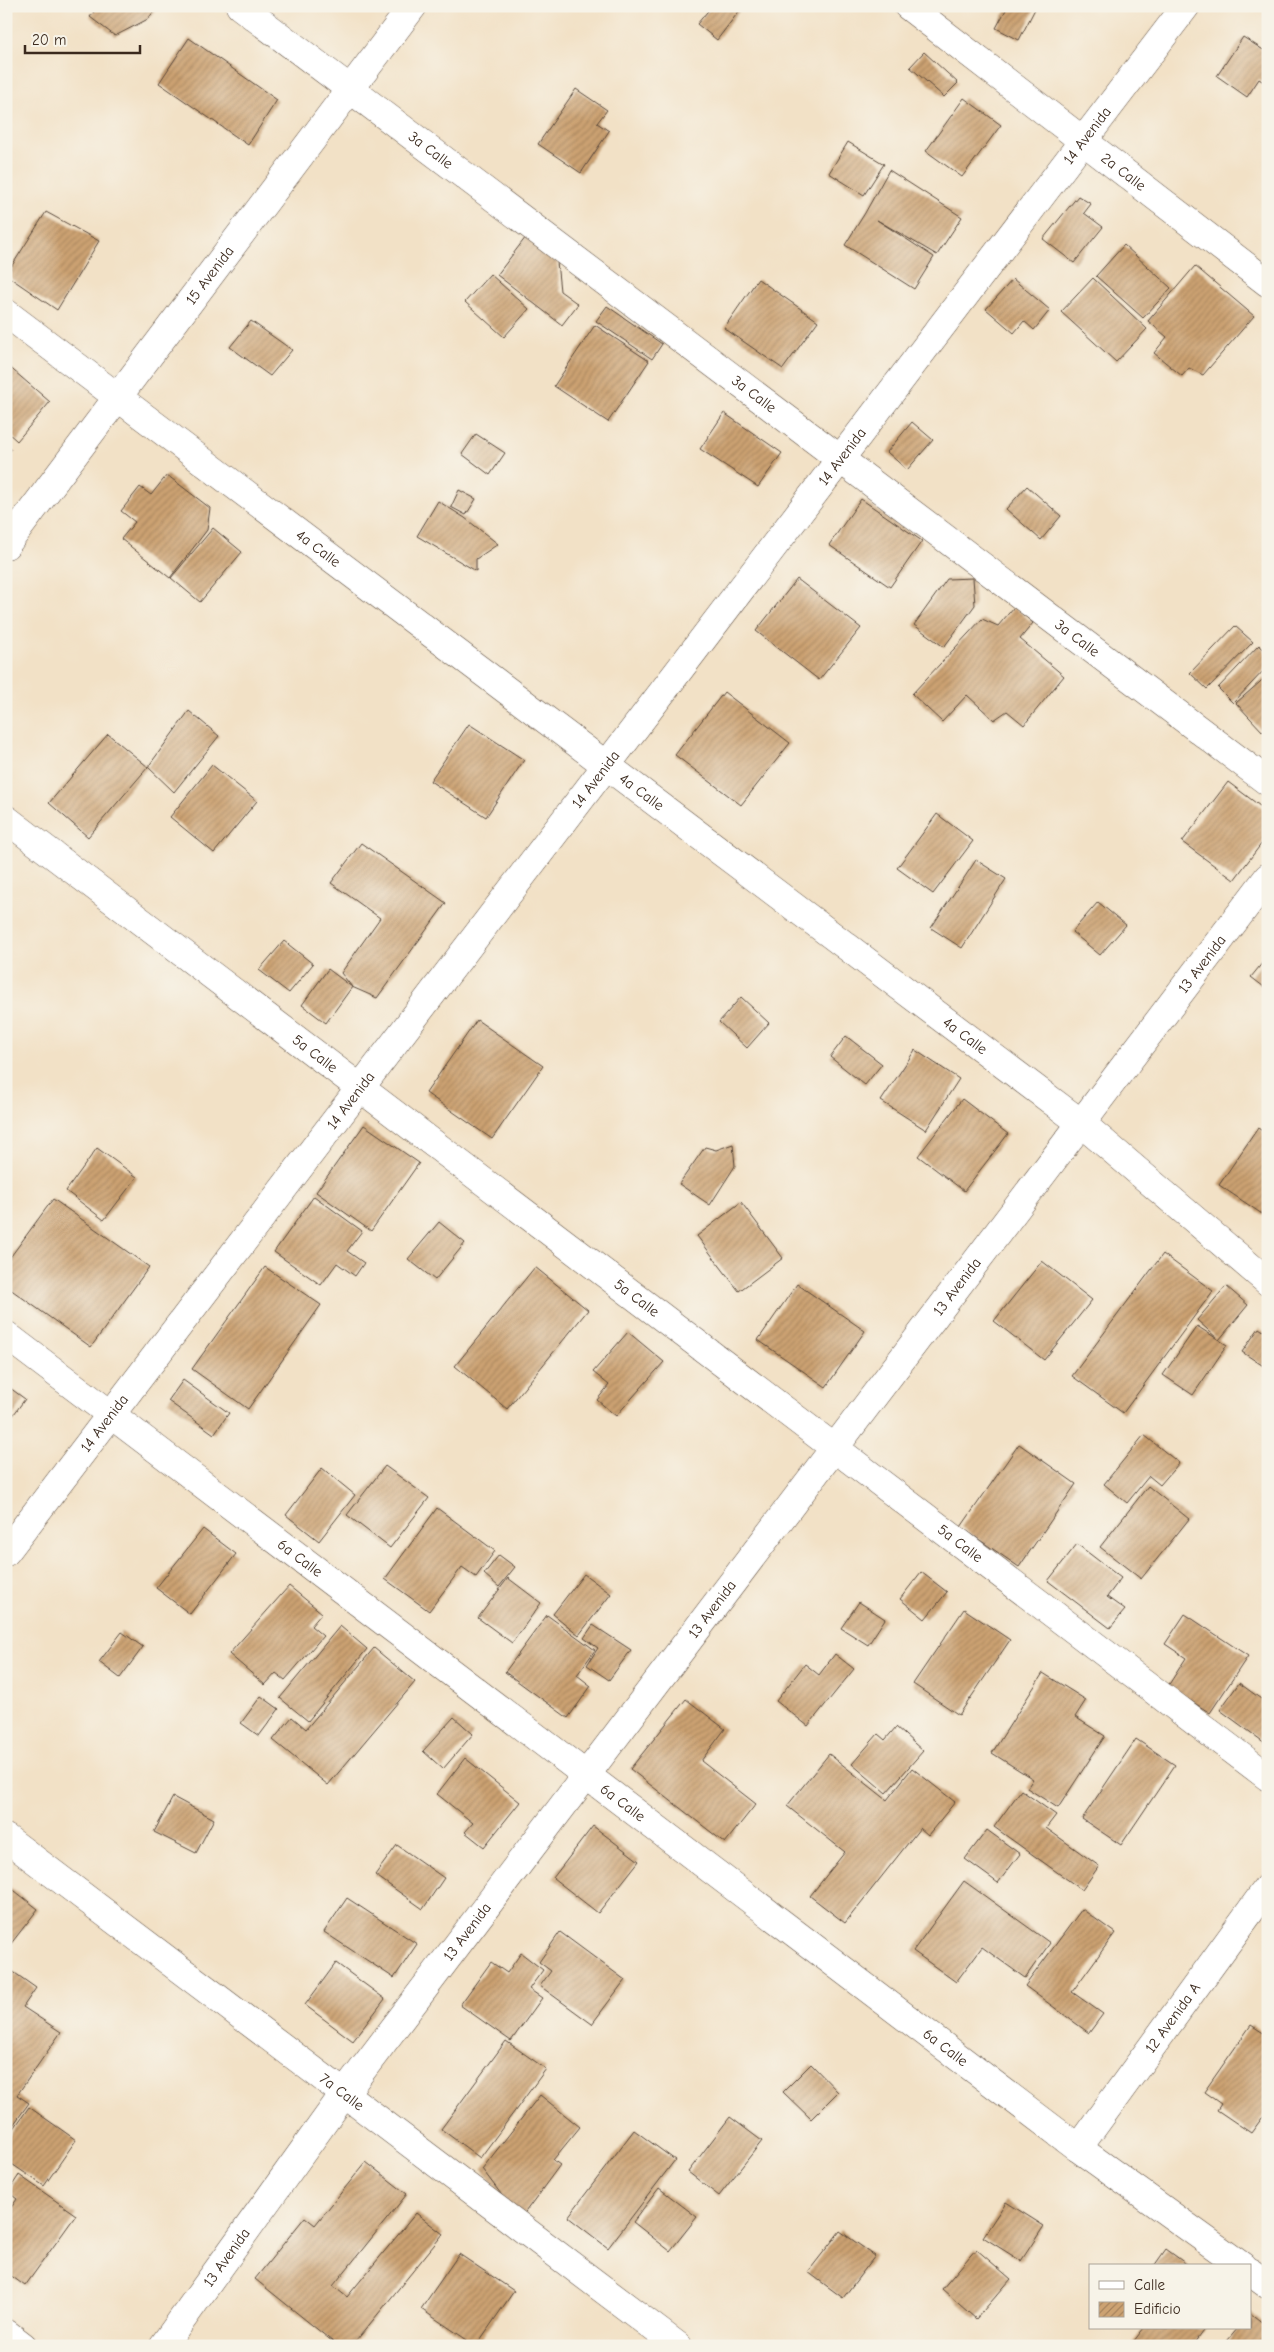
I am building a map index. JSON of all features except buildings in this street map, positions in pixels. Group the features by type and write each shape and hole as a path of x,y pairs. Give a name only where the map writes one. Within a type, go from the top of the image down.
{"street":[{"name":"3a Calle","path":"240,6 1268,782"},
{"name":"15 Avenida","path":"6,545 413,6"},
{"name":"2a Calle","path":"908,6 1268,283"},
{"name":"14 Avenida","path":"6,1552 1186,6"},
{"name":"4a Calle","path":"6,313 1081,1123 1268,1282"},
{"name":"5a Calle","path":"6,819 1268,1777"},
{"name":"13 Avenida","path":"162,2346 344,2094 1268,877"},
{"name":"6a Calle","path":"6,1335 1078,2148 1239,2264"},
{"name":"7a Calle","path":"6,1838 678,2346"},
{"name":"12 Avenida A","path":"1078,2148 1268,1887"},
{"path":"1252,2273 1268,2285"},
{"path":"6,2333 23,2346"}]}
